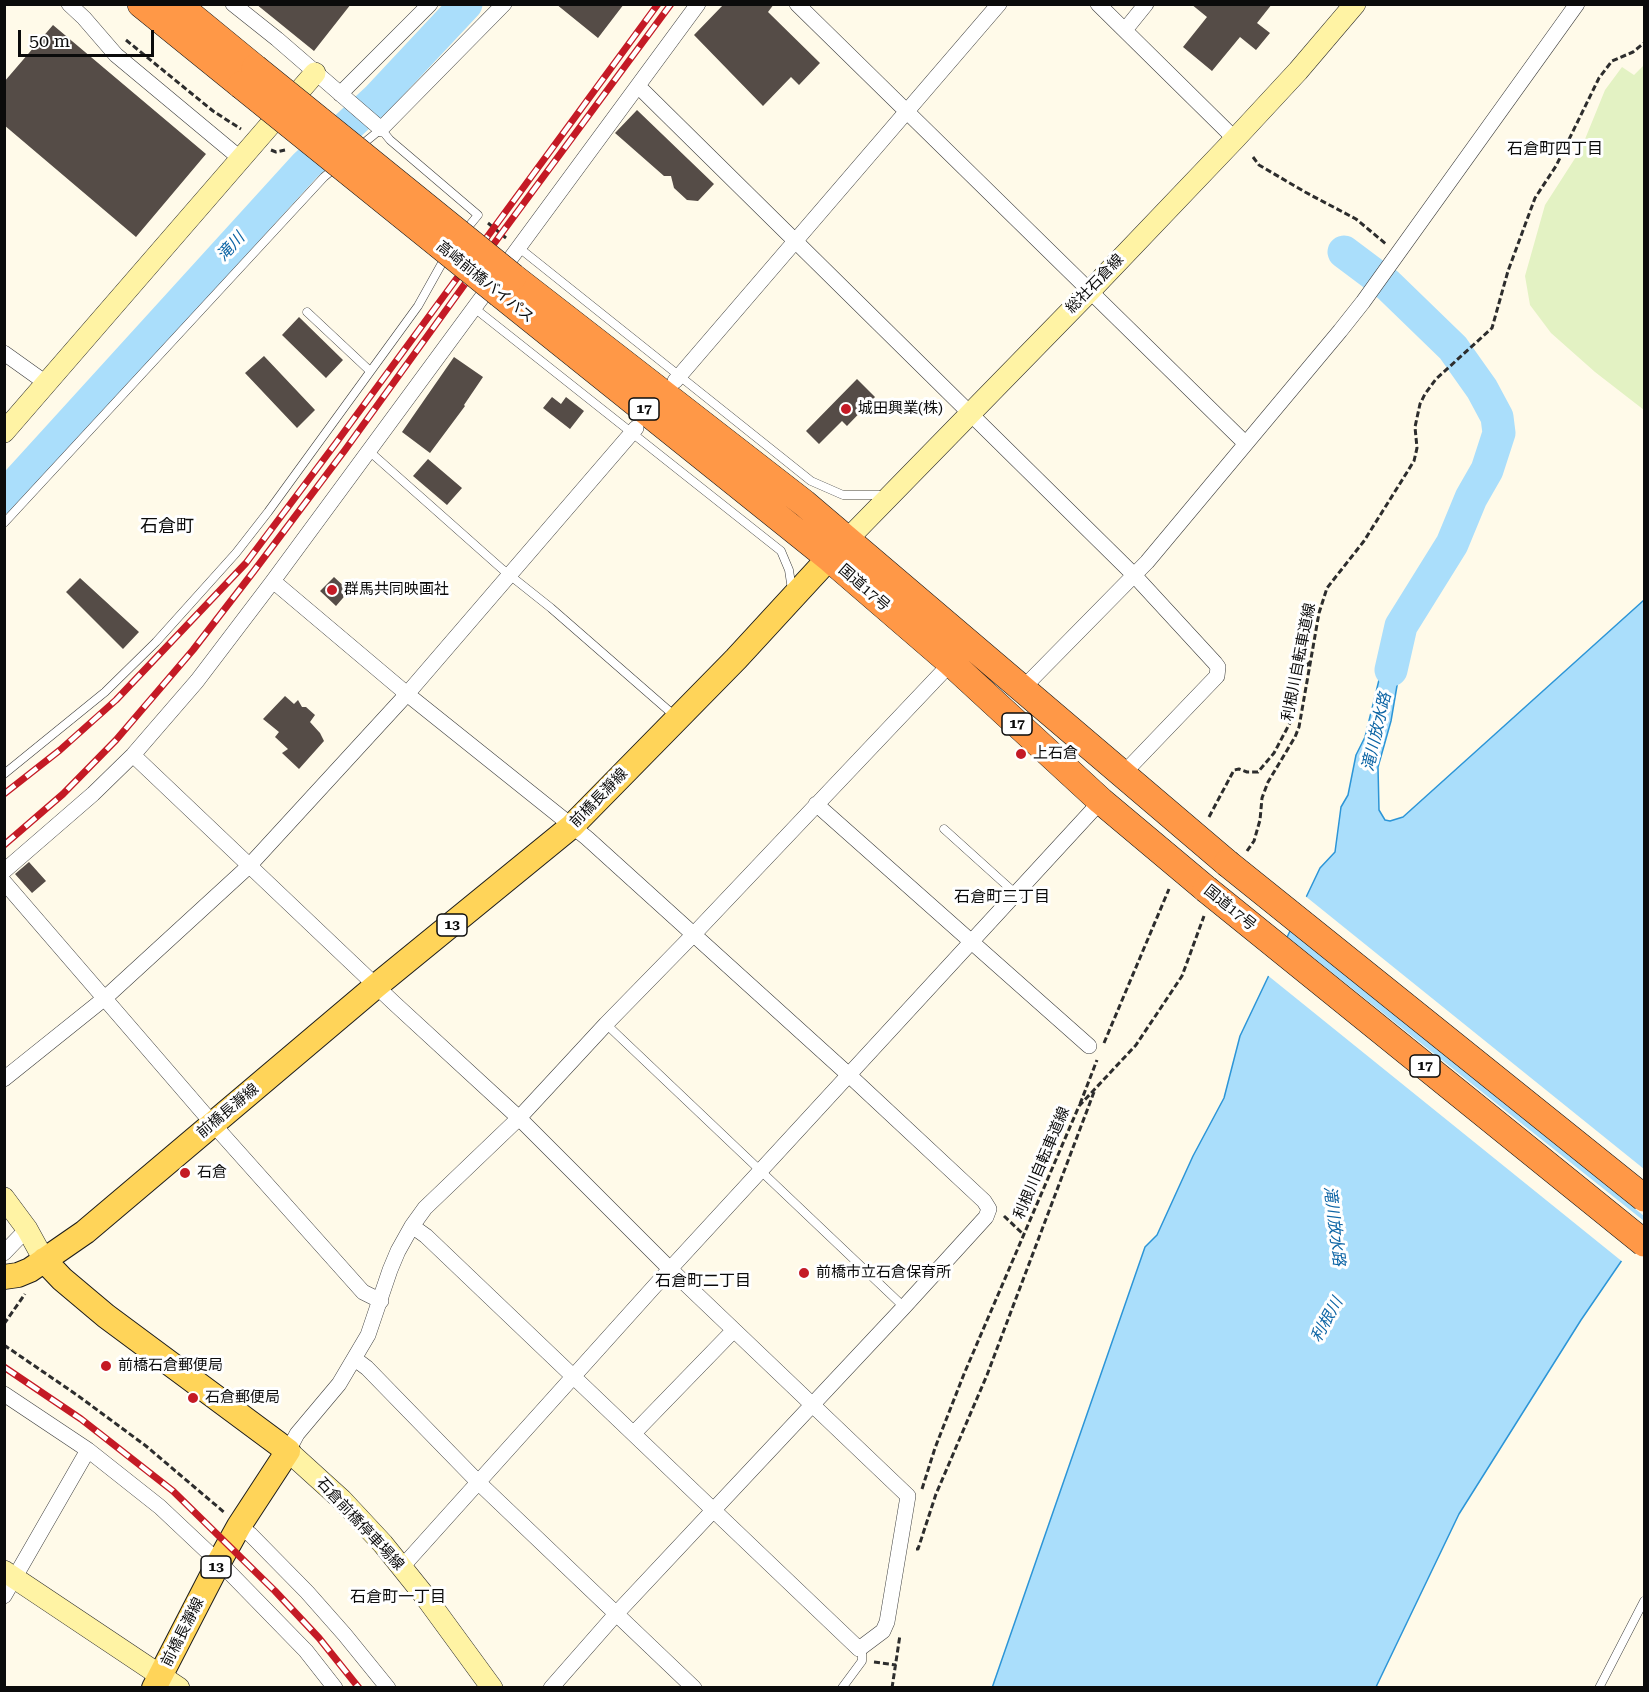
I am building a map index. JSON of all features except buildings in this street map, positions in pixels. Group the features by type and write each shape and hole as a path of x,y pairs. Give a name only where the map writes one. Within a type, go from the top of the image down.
{"highway":[{"name":"高崎前橋バイパス","path":"141,4 248,76 506,285 804,503 838,548"},
{"name":"高崎前橋バイパス","path":"177,4 248,76"},
{"name":"国道17号","path":"838,548 951,663 1101,801 1205,901 1644,1243"},
{"name":"国道17号","path":"838,548 1022,689 1122,775 1234,861 1644,1198"}],"main road":[{"name":"総社石倉線","path":"838,548 1089,292 1235,139 1298,71 1355,4"},
{"path":"4,432 315,73"},
{"name":"前橋長瀞線","path":"4,1277 18,1275 85,1232 376,986 572,826 838,548"},
{"path":"4,1198 27,1229 44,1260 70,1286 106,1316 288,1451"},
{"name":"前橋長瀞線","path":"164,1683 219,1562 239,1526 288,1451"},
{"name":"石倉前橋停車場線","path":"288,1451 342,1500 402,1567 492,1688"},
{"path":"8,1582 164,1683"}],"street":[{"path":"69,4 116,55 241,159"},
{"path":"233,4 378,126 504,4"},
{"path":"344,97 430,4"},
{"path":"4,871 93,794 132,755 197,681 698,4"},
{"path":"797,4 1245,443"},
{"path":"677,378 999,4"},
{"path":"1098,4 1235,139"},
{"path":"1125,30 1146,4"},
{"path":"1022,689 1134,575 1363,302 1576,4"},
{"path":"638,86 1134,575 1215,663 1217,676 1122,775"},
{"path":"4,353 46,383"},
{"path":"4,1080 105,998 249,866 407,694 634,430"},
{"path":"273,581 407,694 572,826 850,1076 984,1201 989,1209 986,1217 904,1307 616,1614 551,1688"},
{"path":"288,1451 297,1434 339,1384 355,1359 368,1335 390,1270 412,1226 425,1208 519,1118 951,663"},
{"path":"132,755 519,1118 670,1269 908,1496 887,1622 883,1631 859,1649 426,1236 412,1226"},
{"path":"402,1567 670,1269 1101,801"},
{"path":"816,804 1089,1046"},
{"path":"4,882 213,1124 363,1292 381,1301"},
{"path":"4,1253 27,1229"},
{"path":"634,1433 734,1330"},
{"path":"355,1359 367,1368 479,1483 694,1688"},
{"path":"4,1394 88,1450 160,1507 219,1562 306,1651 336,1688"},
{"path":"8,1582 88,1450"},
{"path":"239,1526 251,1535 307,1592 388,1688"}],"lane":[{"path":"4,523 324,177 378,126 390,141 478,214 459,240"},
{"path":"4,774 105,692 156,642 197,597 268,512 418,306 452,248"},
{"path":"518,248 677,378 819,486 851,497 889,495"},
{"path":"473,308 634,430 781,551 789,570 793,597"},
{"path":"307,312 370,370"},
{"path":"369,451 677,718"},
{"path":"945,829 1015,892"},
{"path":"606,1024 904,1307"},
{"path":"1599,1688 1644,1601"},
{"path":"842,1688 862,1661 862,1653 859,1649"}],"path":[{"path":"120,37 127,40 213,111 248,133"},
{"name":"利根川自転車道線","path":"1234,861 1254,841 1268,782 1296,737 1319,613 1327,588 1364,541 1414,461 1418,414 1425,394 1436,380 1492,328 1508,271 1535,198 1556,166 1599,78 1612,61 1633,52 1644,43"},
{"path":"1253,158 1259,165 1296,187 1356,219 1394,258"},
{"path":"478,214 518,248"},
{"path":"1209,817 1234,770 1258,772 1274,753 1292,719 1298,674 1312,660"},
{"path":"1079,1106 1169,889"},
{"name":"利根川自転車道線","path":"920,1495 935,1448 956,1395 1079,1106 1136,1045 1182,976 1205,901"},
{"path":"912,1548 918,1549 936,1494 987,1376 1094,1090"},
{"path":"1015,1225 1024,1235"},
{"path":"4,1324 26,1293"},
{"path":"4,1345 146,1446 239,1526"},
{"path":"892,1688 901,1632"},
{"path":"871,1662 896,1665"}],"green space":[{"path":"1644,65 1644,410 1595,372 1551,333 1530,305 1525,276 1545,205 1581,149 1605,90 1622,67 1634,75"}],"water":[{"name":"利根川","path":"1644,600 1644,1228 1581,1320 1459,1514 1376,1687 992,1688 1145,1247 1157,1235 1193,1156 1224,1098 1240,1036 1320,868 1335,852 1341,807 1348,795 1356,755 1365,737 1390,635 1401,626 1400,668 1391,721 1378,767 1379,810 1385,820 1390,821 1403,817"}],"pier":[{"path":"1304,895 1644,1169 1644,1216 1288,928"},
{"path":"1285,935 1644,1221 1644,1234 1624,1263 1266,974"}],"waterway":[{"name":"滝川","path":"4,497 305,166 378,98 466,4"},
{"name":"滝川放水路","path":"1344,252 1388,285 1453,348 1482,389 1497,417 1499,433 1487,470 1471,498 1452,544 1401,626 1391,670"}],"railway":[{"path":"4,794 60,750 116,700 246,563 658,4"},
{"path":"4,845 63,794 116,740 193,650 345,450 671,4"},
{"path":"4,1367 81,1419 173,1491 275,1591 319,1638 359,1688"}],"place":[{"name":"城田興業(株)","path":"846,409"},
{"name":"群馬共同映画社","path":"332,590"},
{"name":"上石倉","path":"1021,754"},
{"name":"石倉","path":"185,1173"},
{"name":"前橋市立石倉保育所","path":"804,1273"},
{"name":"前橋石倉郵便局","path":"106,1366"},
{"name":"石倉郵便局","path":"193,1398"}],"district":[{"name":"石倉町四丁目","path":"1555,149"},
{"name":"石倉町","path":"167,527"},
{"name":"石倉町三丁目","path":"1002,897"},
{"name":"石倉町二丁目","path":"703,1281"},
{"name":"石倉町一丁目","path":"398,1597"}]}
